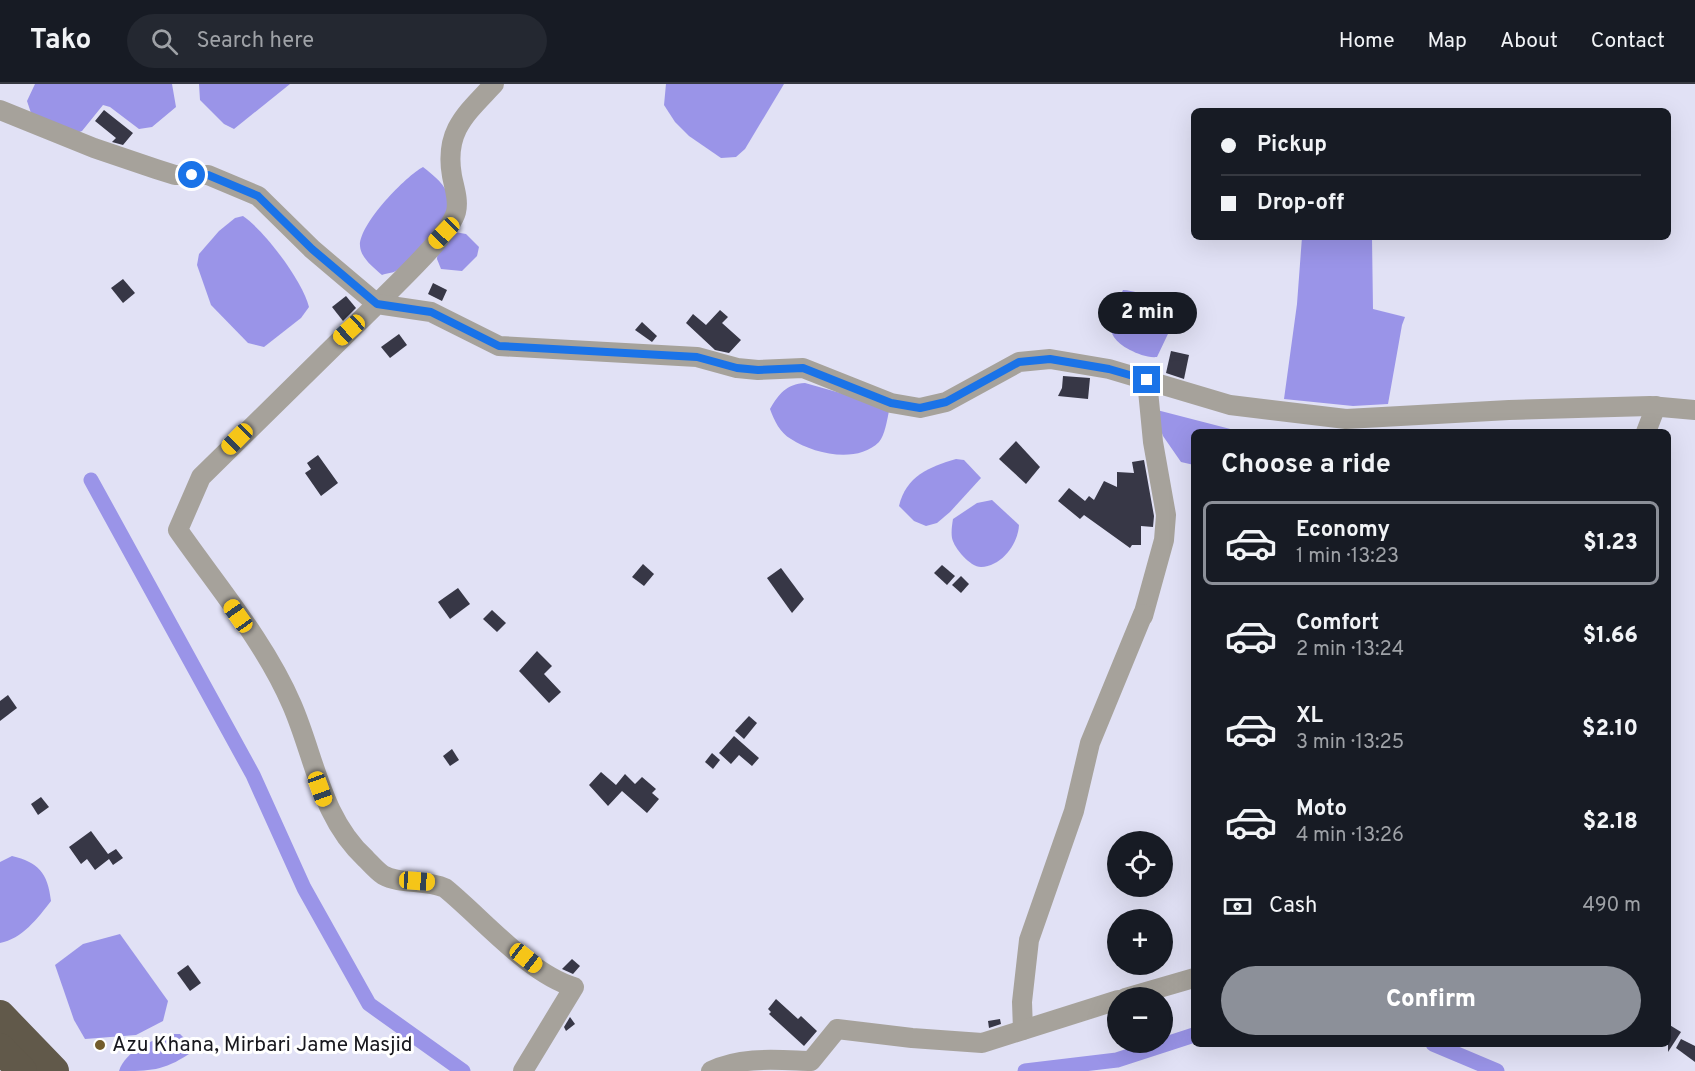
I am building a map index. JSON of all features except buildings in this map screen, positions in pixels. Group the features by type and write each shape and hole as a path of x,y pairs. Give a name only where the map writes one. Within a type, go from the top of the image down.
{"highway":[{"path":"0,1015 54,1071"},
{"path":"0,1048 22,1071"}],"street":[{"path":"494,84 464,114 449,155 456,193 456,213 444,233 377,304 201,477 178,530 277,678 292,705 325,802 361,855 383,875 403,880 432,882 445,888 511,947 556,981 574,987 525,1071"},
{"path":"0,110 94,148 156,169 175,175 208,175 258,196 312,249 377,304 431,312 499,346 697,357 737,368 758,370 803,368 891,403 920,408 946,402 1019,362 1050,359 1109,369 1230,405 1346,419 1509,410 1656,406 1695,410"},
{"path":"1023,1030 1022,1002 1029,940 1074,811 1090,743 1143,615 1164,540 1166,516 1153,442 1147,380"},
{"path":"1647,429 1656,406"},
{"path":"1163,987 1191,979"},
{"path":"711,1071 728,1063 767,1060 811,1061 837,1029 912,1038 982,1042 1107,1003"}],"shaded area":[{"path":"35,84 172,84 176,107 152,127 139,129 110,107 103,105 82,131 74,134 31,113 27,101"},
{"path":"199,84 290,84 234,129 224,124 200,100"},
{"path":"666,84 784,84 745,149 736,157 721,158 689,136 675,122 664,105"},
{"path":"423,167 445,189 449,207 439,227 414,256 397,270 382,275 363,254 360,246 362,237 375,214 395,190"},
{"path":"243,216 262,233 282,258 299,284 309,307 301,318 264,347 248,343 211,305 197,265 199,254 219,231 235,218"},
{"path":"455,232 466,234 479,247 477,256 462,271 441,269 437,259 438,248"},
{"path":"1302,240 1372,240 1373,309 1405,317 1388,404 1353,406 1284,399 1297,304"},
{"path":"1123,290 1145,296 1176,317 1157,357 1133,351 1120,344 1114,337 1110,323"},
{"path":"805,383 851,396 889,411 879,442 870,449 848,455 811,449 787,436 778,426 770,409 788,388"},
{"path":"1153,409 1230,429 1191,429 1191,464 1181,462 1163,436"},
{"path":"956,459 964,460 981,478 937,523 926,526 914,521 899,506 907,487 928,469"},
{"path":"992,500 1019,525 1018,532 1008,553 996,563 981,567 972,564 963,556 953,542 953,519 977,503"},
{"path":"12,856 35,865 40,870 50,891 51,901 35,921 22,932 0,943 0,862"},
{"path":"120,934 168,1001 163,1021 136,1035 85,1039 74,1020 55,965 83,944"},
{"path":"171,1034 180,1034 185,1039 189,1054 156,1069 119,1071 133,1052"}],"waterway":[{"path":"91,480 253,775 304,888 369,1004 463,1071"},
{"path":"1025,1071 1117,1060 1191,1036"},
{"path":"1440,1047 1497,1071"}],"place":[{"name":"Azu Khana, Mirbari Jame Masjid","path":"100,1045"}],"route":[{"path":"192,175 208,175 258,196 312,249 377,304 431,312 499,346 697,357 737,368 758,370 803,368 891,403 920,408 946,402 1019,362 1050,359 1109,369 1147,380"}]}
